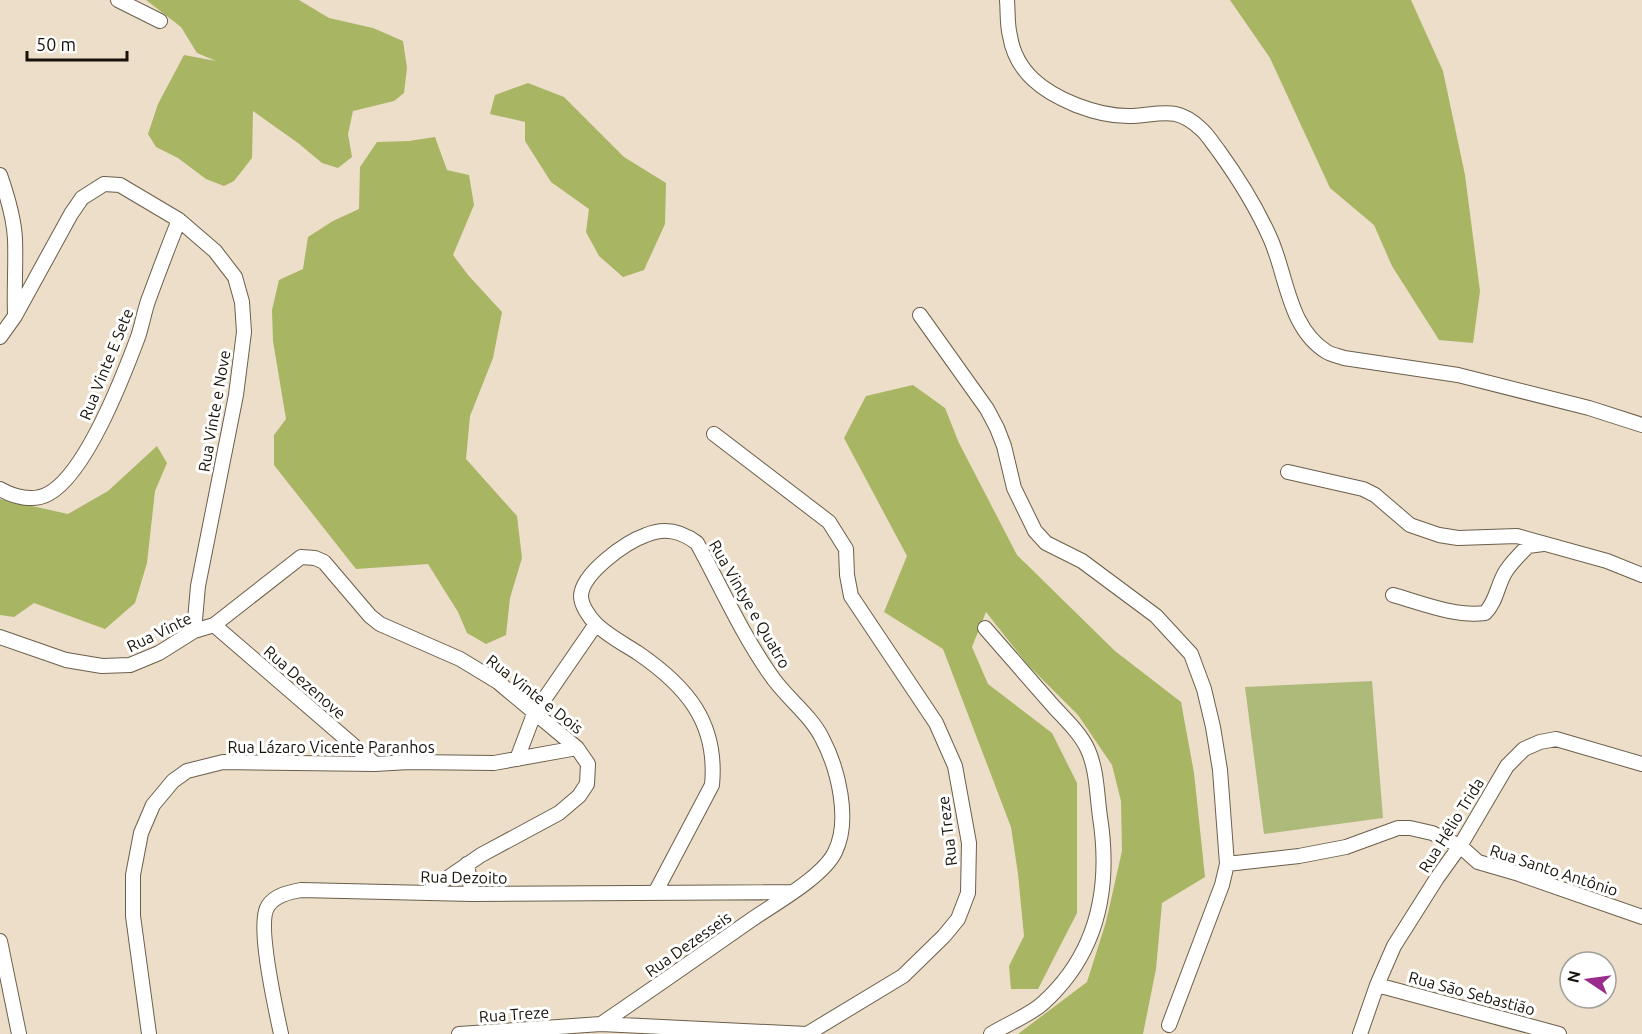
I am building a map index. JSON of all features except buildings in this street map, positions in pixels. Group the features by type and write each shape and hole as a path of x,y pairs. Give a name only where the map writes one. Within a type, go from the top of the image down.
{"street":[{"path":"118,0 160,21"},
{"path":"1007,0 1010,38 1019,61 1040,87 1055,97 1114,116 1169,112 1185,117 1202,129 1249,195 1271,242 1296,315 1312,339 1328,352 1344,358 1458,375 1589,408 1642,425"},
{"path":"0,176 15,239 13,279 15,316"},
{"name":"Rua Vinte e Nove","path":"0,337 15,316 71,214 82,198 104,184 120,185 179,220 215,251 235,277 242,302 244,332 236,394 198,586 194,631"},
{"name":"Rua Vinte E Sete","path":"0,489 23,498 37,498 48,494 64,483 73,471 112,402 179,220"},
{"path":"920,315 987,409 1004,446 1014,488 1035,531 1046,543 1082,561 1156,616 1191,654 1204,689 1220,770 1227,864 1222,885 1168,1025"},
{"name":"Rua Treze","path":"459,1034 601,1024 808,1034 903,976 958,919 968,893 969,843 955,766 936,723 851,596 846,549 829,522 714,434"},
{"path":"1288,472 1363,489 1375,495 1410,525 1439,535 1458,538 1517,537 1607,561 1642,575"},
{"name":"Rua Vintye e Quatro","path":"596,624 581,598 582,589 597,568 623,546 648,534 666,530 684,534 697,543 761,661 779,687 812,722 822,737 836,773 843,817 838,845 825,866 793,892"},
{"path":"1393,595 1448,610 1475,614 1485,613 1494,604 1505,572 1515,560 1528,546 1545,544"},
{"name":"Rua Vinte e Dois","path":"281,571 301,557 315,558 324,562 370,616 380,624 476,668 498,682 577,748 588,764 587,784 579,796 559,813 467,864 427,892"},
{"name":"Rua Vinte","path":"0,637 66,660 102,666 130,665 159,653 194,631 214,625 281,571"},
{"path":"517,759 534,714 596,624 656,665 693,704 706,726 713,768 712,785 708,795 655,893"},
{"name":"Rua Dezenove","path":"214,625 375,764"},
{"path":"985,628 1074,729 1088,749 1105,848 1101,895 1094,930 1081,958 1041,1005 991,1034"},
{"name":"Rua Hélio Trida","path":"1360,1034 1377,985 1394,946 1460,846 1508,766 1524,749 1540,742 1556,739 1642,764"},
{"name":"Rua Lázaro Vicente Paranhos","path":"148,1034 132,916 133,875 141,833 153,805 173,781 187,771 223,762 494,763 577,748"},
{"name":"Rua Santo Antônio","path":"1227,864 1299,856 1346,847 1398,828 1410,828 1432,833 1460,846 1478,862 1642,917"},
{"path":"467,864 472,894"},
{"name":"Rua Dezoito","path":"280,1034 265,945 264,921 268,906 280,896 301,890 472,894 793,892"},
{"name":"Rua Dezesseis","path":"601,1024 793,892"},
{"path":"0,941 18,1034"},
{"name":"Rua São Sebastião","path":"1377,985 1559,1034"}],"green space":[{"path":"146,0 299,0 329,18 373,28 403,41 407,68 404,93 394,101 353,111 348,134 352,157 338,168 322,163 253,111 252,158 234,181 224,186 206,179 178,158 156,147 148,134 158,104 184,55 216,61 197,53 181,27"},
{"path":"1230,0 1411,0 1443,71 1465,175 1480,291 1473,343 1439,340 1392,266 1374,225 1330,188 1270,58"},
{"path":"528,83 564,97 624,157 666,183 665,224 644,270 623,277 599,256 586,232 589,209 551,182 525,141 525,122 490,114 495,95"},
{"path":"435,137 447,170 469,175 474,205 453,255 502,312 493,358 470,416 466,459 517,516 522,558 510,598 506,635 486,644 467,633 458,612 428,564 356,569 274,465 274,435 286,419 273,341 272,310 279,280 303,269 308,237 333,221 359,209 360,167 377,142"},
{"path":"913,385 945,408 959,443 1017,555 1115,651 1181,702 1194,773 1205,877 1162,903 1156,969 1143,1034 1018,1034 1087,982 1106,922 1122,851 1121,801 1112,765 1078,715 1027,664 986,612 972,647 988,684 1052,733 1077,783 1077,913 1038,989 1011,989 1009,966 1024,936 1011,827 943,649 884,612 907,556 844,438 866,396"},
{"path":"157,446 167,463 155,491 147,563 135,603 105,629 34,603 14,617 0,615 0,499 68,514 108,491"},
{"path":"1372,681 1383,818 1264,834 1245,687"}]}
